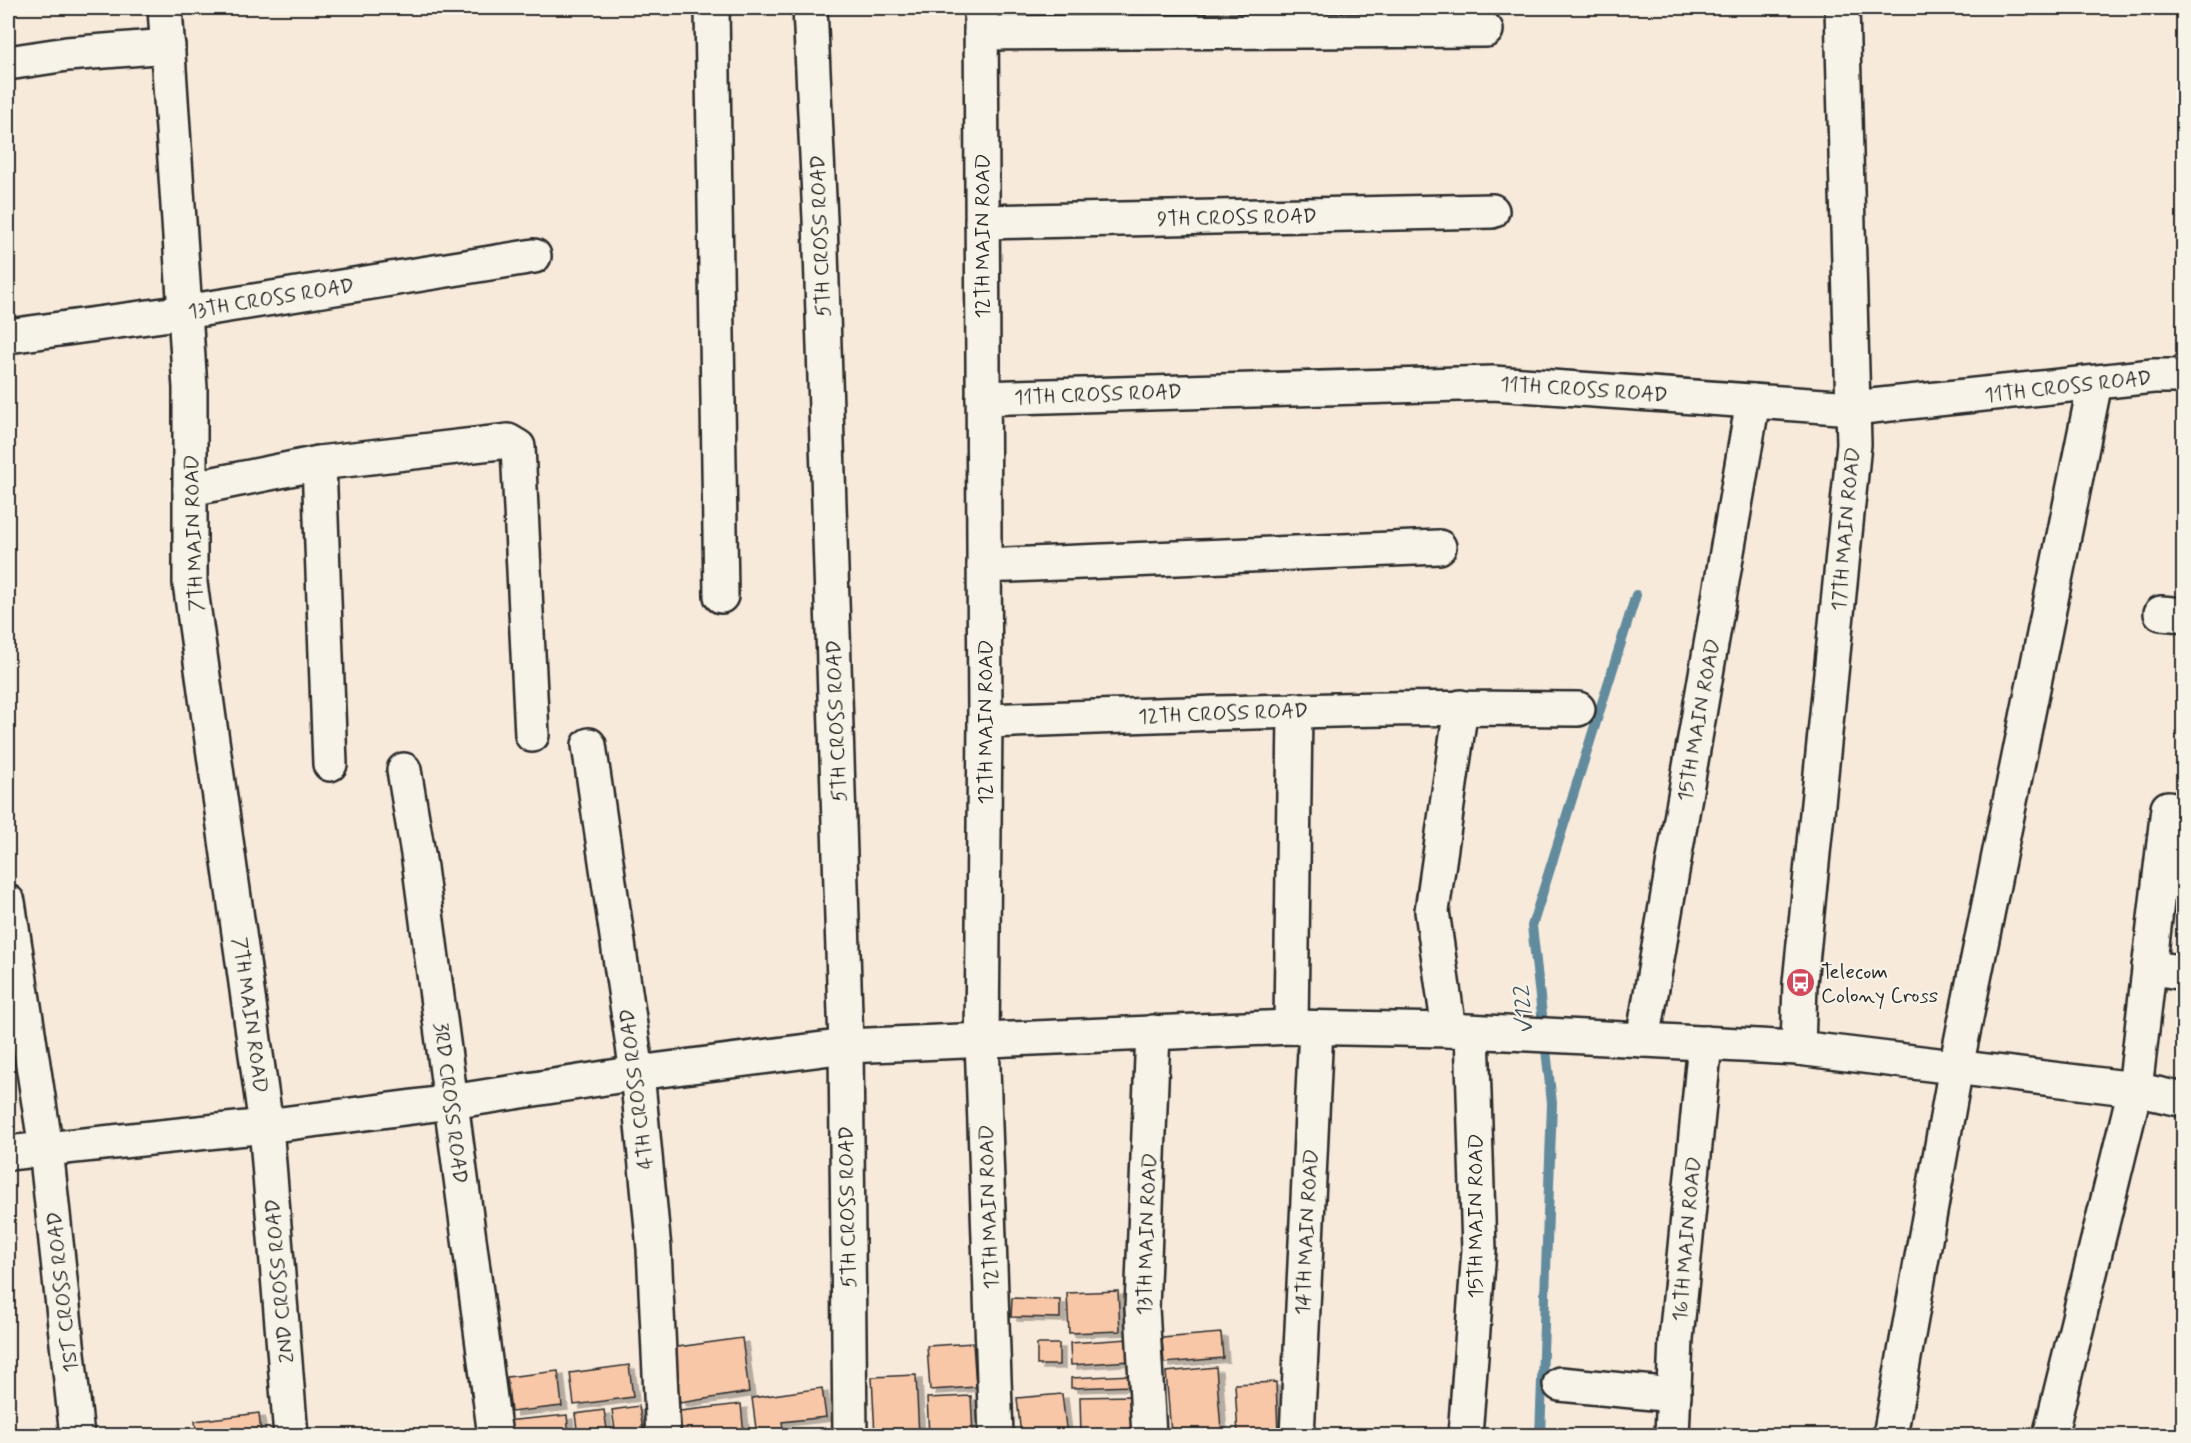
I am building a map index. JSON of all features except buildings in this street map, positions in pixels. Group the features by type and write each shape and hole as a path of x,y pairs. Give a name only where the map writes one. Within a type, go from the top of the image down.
{"street":[{"name":"7TH MAIN ROAD","path":"165,8 190,388 190,583 266,1126"},
{"path":"712,8 721,596"},
{"name":"5TH CROSS ROAD","path":"810,8 820,219 846,1046 850,1436"},
{"name":"17TH MAIN ROAD","path":"1798,1048 1800,983 1854,444 1842,8"},
{"path":"981,20 1486,30"},
{"name":"12TH MAIN ROAD","path":"981,20 985,721 982,1040 996,1436"},
{"path":"8,63 67,54 168,46"},
{"name":"9TH CROSS ROAD","path":"982,222 1492,211"},
{"name":"13TH CROSS ROAD","path":"8,336 185,312 534,256"},
{"name":"11TH CROSS ROAD","path":"983,398 1493,383 1853,408 2153,376 2184,376"},
{"path":"1890,1436 1956,1067 2095,383"},
{"name":"15TH MAIN ROAD","path":"1643,1040 1754,401"},
{"path":"190,489 319,463 508,441 518,447 532,735"},
{"path":"319,463 330,764"},
{"path":"984,566 1439,547"},
{"name":"15TH MAIN ROAD","path":"1461,707 1431,911 1461,1031 1479,1250 1465,1436"},
{"name":"12TH CROSS ROAD","path":"985,721 1295,710 1461,707 1578,709"},
{"name":"14TH MAIN ROAD","path":"1295,710 1304,1027 1297,1436"},
{"name":"4TH CROSS ROAD","path":"590,745 637,1073 654,1249 663,1436"},
{"name":"3RD CROSS ROAD","path":"404,770 419,860 495,1436"},
{"path":"2050,1436 2135,1089 2168,808 2184,811"},
{"path":"8,902 46,1149"},
{"path":"2149,967 2184,973"},
{"path":"8,1154 266,1126 451,1102 637,1073 846,1046 1304,1027 1561,1035 1798,1048 2135,1089 2184,1100"},
{"name":"13TH MAIN ROAD","path":"1149,1436 1142,1308 1153,1032"},
{"name":"16TH MAIN ROAD","path":"1672,1436 1677,1327 1705,1043"},
{"name":"2ND CROSS ROAD","path":"266,1126 291,1436"},
{"name":"1ST CROSS ROAD","path":"46,1149 77,1436"},
{"path":"1560,1384 1674,1395"}],"waterway":[{"name":"V122","path":"1540,1436 1552,1103 1532,926 1636,595"}],"place":[{"name":"Telecom Colony Cross","path":"1800,983"}]}
